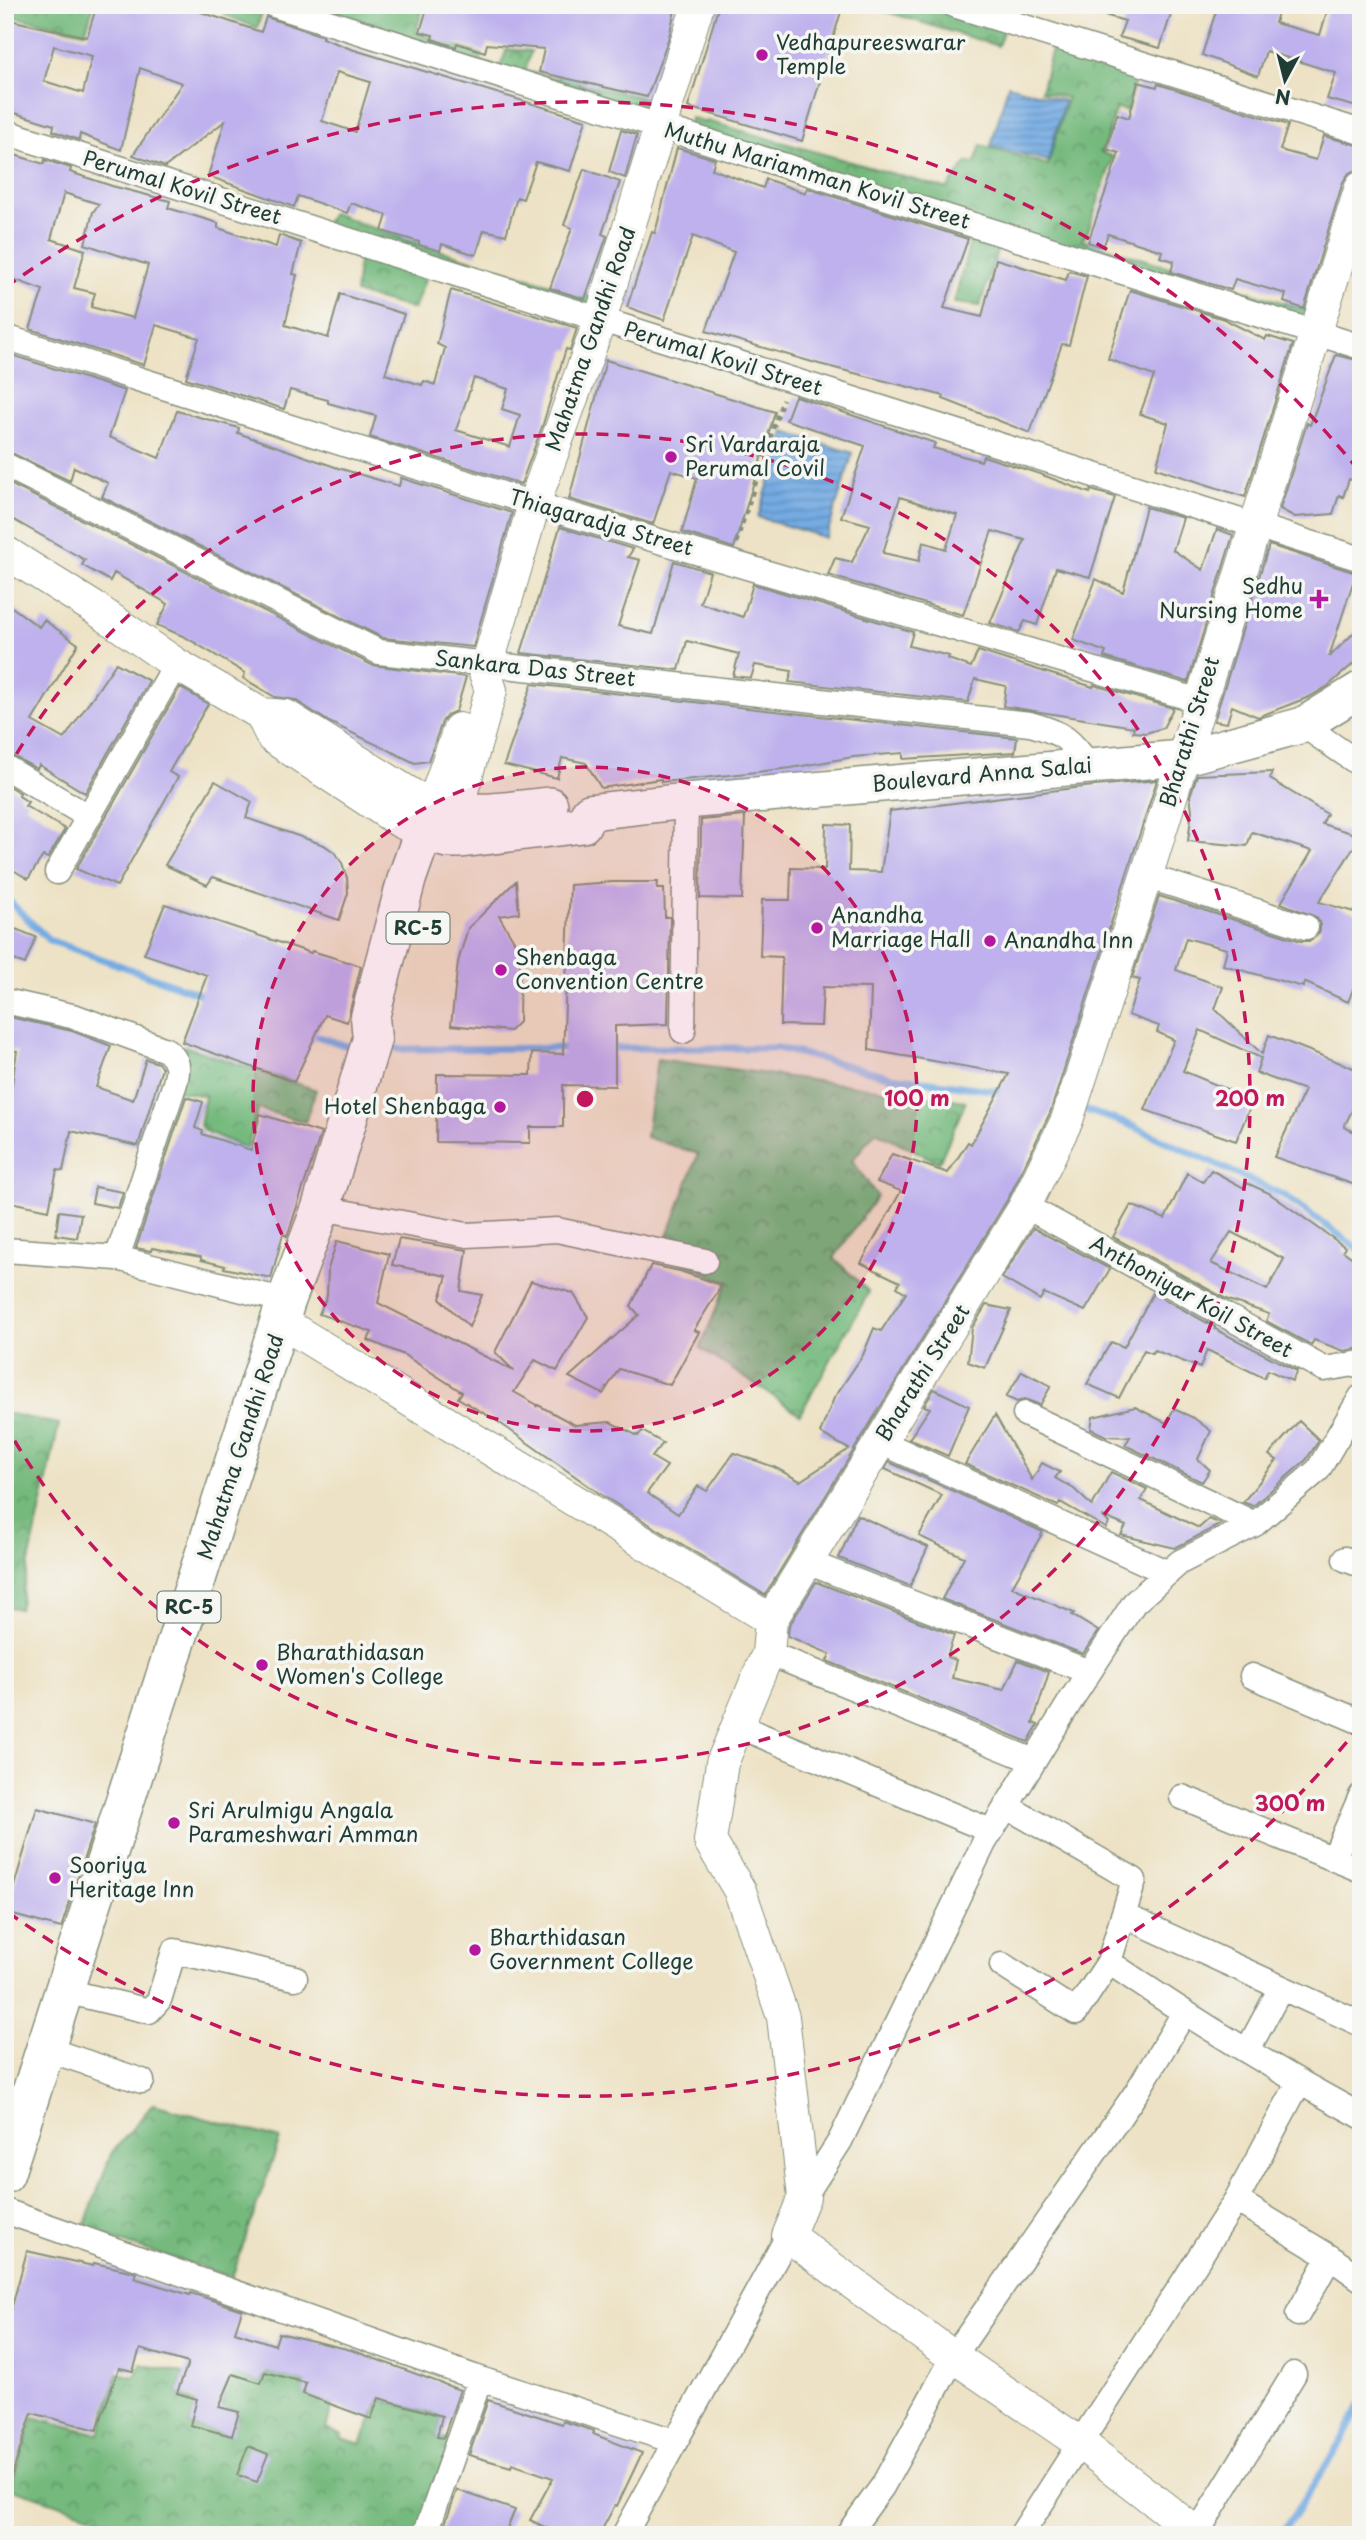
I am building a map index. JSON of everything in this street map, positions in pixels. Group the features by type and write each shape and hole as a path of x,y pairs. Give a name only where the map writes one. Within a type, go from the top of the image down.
{"main road":[{"name":"Boulevard Anna Salai","path":"440,822 492,811 581,801 589,812 686,801 1182,758 1303,725 1361,689"},
{"name":"Mahatma Gandhi Road","path":"5,2174 17,2096 46,2049 284,1311 321,1208 372,1039 390,1024 431,884 440,822"}],"street":[{"name":"Muthu Mariamman Kovil Street","path":"274,5 1361,347"},
{"name":"Mahatma Gandhi Road","path":"440,822 491,690 487,668 534,504 600,320 698,5"},
{"path":"954,5 1361,132"},
{"name":"Perumal Kovil Street","path":"5,132 1361,559"},
{"name":"Bharathi Street","path":"771,1620 1025,1206 1067,1120 1083,1077 1361,187"},
{"name":"Thiagaradja Street","path":"5,337 534,504 1200,701"},
{"name":"Sankara Das Street","path":"5,465 379,652 487,668 1030,723 1051,729 1069,739 1090,766"},
{"path":"8,560 96,609 176,664 261,714 272,737 399,821 440,822"},
{"path":"57,872 176,664"},
{"path":"1303,725 1361,765"},
{"path":"5,767 89,817"},
{"path":"682,1031 686,801"},
{"path":"1146,876 1306,927"},
{"path":"5,1001 76,1017 166,1050 176,1059 178,1069 175,1083 117,1258"},
{"name":"Anthoniyar Koil Street","path":"1025,1206 1324,1369 1361,1363"},
{"path":"321,1208 467,1235 557,1230 705,1261"},
{"path":"5,1250 117,1258 284,1311 771,1620 768,1653 722,1763 710,1840 740,1891 783,2017 804,2197"},
{"path":"624,2535 788,2236 804,2197 840,2141 991,1831 1133,1603 1180,1562 1255,1524 1318,1470 1361,1397"},
{"path":"1025,1414 1255,1524"},
{"path":"881,1442 1168,1573"},
{"path":"807,1562 1089,1672"},
{"path":"768,1653 1034,1761"},
{"path":"1252,1675 1361,1722"},
{"path":"738,1726 991,1831"},
{"path":"1334,1858 1361,1796"},
{"path":"1182,1797 1361,1870"},
{"path":"1002,1965 1076,2012 1109,1962 1134,1880 1006,1806"},
{"path":"1123,1915 1281,1988 1358,2015"},
{"path":"65,1991 149,2011 159,2000 174,1951 295,1978"},
{"path":"1109,1962 1184,2014 1361,2116"},
{"path":"1247,2051 1281,1988"},
{"path":"847,2535 882,2487 954,2356 1138,2090 1184,2014"},
{"path":"46,2049 142,2081"},
{"path":"1021,2535 1236,2200 1299,2082"},
{"path":"1236,2200 1361,2279"},
{"path":"5,2211 480,2379 674,2441"},
{"path":"788,2236 1080,2443 1198,2534 1294,2374"},
{"path":"1298,2314 1330,2257"},
{"path":"425,2535 480,2379"}],"path":[{"path":"730,561 789,379"}],"green space":[{"path":"5,5 94,5 85,32 5,15"},
{"path":"222,5 254,5 272,11 262,13 257,28 225,15"},
{"path":"335,5 424,5 416,32 482,55 481,62 500,67 507,49 531,51 525,71 558,79 575,25 597,31 578,83 648,99 671,36 683,41 657,123 332,13"},
{"path":"865,5 942,5 1005,25 998,46"},
{"path":"1054,41 1138,67 1127,111 1116,108 1103,151 1099,151 1113,157 1086,237 1083,236 1082,240 1314,312 1315,333 686,129 691,118 706,123 707,121 947,189 967,162 975,163 981,145 1048,165 1067,98 1041,91"},
{"path":"332,213 406,240 603,300 597,315 322,229"},
{"path":"973,231 1001,238 980,306 954,303"},
{"path":"360,247 429,269 414,309 355,293"},
{"path":"184,1046 316,1090 305,1122 258,1109 247,1149 205,1131 200,1126 205,1096 177,1091"},
{"path":"657,1059 966,1101 939,1163 876,1131 852,1160 877,1196 834,1258 869,1292 800,1414 700,1348 727,1283 662,1252 698,1154 646,1137"},
{"path":"5,1413 59,1424 19,1609 5,1606"},
{"path":"153,2104 280,2139 232,2277 83,2230 111,2154"},
{"path":"141,2364 184,2373 177,2393 196,2402 190,2425 231,2436 239,2412 221,2408 230,2373 261,2383 268,2372 306,2383 304,2394 333,2404 326,2429 342,2435 341,2438 361,2444 380,2399 442,2417 437,2437 456,2441 423,2535 153,2535 10,2488 33,2417 99,2434 118,2373 135,2377"}],"water":[{"path":"1008,85 1064,101 1048,161 991,146"},
{"path":"785,432 853,453 826,538 758,517"}],"building":[{"path":"97,5 200,5 198,11 261,32 266,17 323,36 322,38 351,49 586,120 570,171 536,162 523,199 517,197 506,235 484,230 476,255 442,244 440,251 382,231 387,215 351,203 347,213 298,196 294,207 208,176 225,121 165,167 133,155 182,83 140,68 121,150 80,134 79,140 53,131 54,125 5,110 5,19 87,37","holes":["54,46 92,56 83,93 44,81","337,72 370,82 355,132 322,121"]},
{"path":"428,5 676,5 669,37 647,97 539,72 544,49 487,44 485,52 432,39 433,35 420,32"},
{"path":"719,5 843,5 802,141 688,107"},
{"path":"1087,5 1174,5 1160,48 1119,37 1125,21 1087,10"},
{"path":"1218,5 1280,5 1275,23 1320,35 1329,5 1361,5 1361,108 1327,99 1336,73 1266,51 1258,76 1202,55"},
{"path":"1138,82 1157,87 1158,84 1288,125 1280,150 1316,160 1324,136 1361,146 1361,169 1349,173 1343,182 1304,309 1284,302 1286,294 1235,279 1231,290 1171,272 1174,261 1160,257 1162,251 1108,234 1103,247 1088,242 1119,153 1106,149 1117,114 1129,118"},
{"path":"621,130 637,135 625,178 609,172"},
{"path":"677,148 715,159 712,169 763,188 766,179 805,193 807,188 968,239 944,308 982,317 996,259 1066,280 1069,271 1087,276 1069,345 1062,344 1030,433 943,399 944,396 706,331 734,252 693,236 664,320 627,307 652,232 655,233"},
{"path":"5,152 44,164 45,160 71,168 70,172 112,186 170,201 168,208 218,223 218,228 276,247 279,235 301,243 293,274 297,275 285,325 328,338 340,294 404,314 385,374 422,385 424,381 435,385 445,348 437,344 451,290 577,328 570,350 566,349 521,484 370,437 376,416 328,403 328,400 290,390 284,409 186,378 199,338 156,325 144,365 30,329 43,290 5,276","holes":["64,193 99,204 93,212 85,244 148,265 133,318 91,307 95,293 74,288 85,250 51,239","474,378 508,389 502,409 520,415 510,447 456,430"]},
{"path":"584,169 620,182 602,234 607,236 585,299 550,288 572,228 564,225"},
{"path":"1130,290 1224,319 1265,340 1267,336 1293,344 1245,497 1156,468 1168,423 1140,414 1154,376 1108,359"},
{"path":"5,353 125,391 109,437 159,458 177,411 239,428 238,433 338,468 399,486 401,478 512,513 473,647 383,638 102,497 108,483 74,467 70,481 5,450"},
{"path":"1336,355 1361,361 1361,473 1357,482 1349,479 1343,497 1339,495 1333,514 1295,517 1280,509 1307,423 1310,425"},
{"name":"Sri Vardaraja Perumal Covil","path":"606,360 775,412 734,548 682,532 697,478 671,470 653,524 569,499"},
{"path":"795,396 935,443 933,448 981,461 983,456 1090,493 1091,490 1115,497 1090,577 1056,568 1037,625 1025,621 1019,632 990,623 1025,540 992,531 963,615 828,575 835,558 852,562 870,525 841,517 865,446 786,420","holes":["900,497 957,515 946,549 923,542 919,561 883,553"]},
{"path":"8,483 372,665 466,677 456,711 447,715 442,722 428,761 415,763 329,722 295,700 275,697 243,678 245,673 185,637 157,625 168,604 114,573 110,581 82,565 85,560 5,515 5,488"},
{"path":"1146,507 1183,518 1173,550 1203,570 1217,529 1233,535 1188,682 1104,657 1106,652 1073,640 1096,579 1123,592"},
{"path":"560,527 633,549 628,557 640,560 618,626 653,634 674,561 710,572 700,603 743,617 753,584 913,632 909,646 949,656 948,659 971,667 978,651 1093,687 1094,685 1173,708 1163,728 1146,733 1133,732 1134,727 1003,706 1006,686 975,679 968,702 789,682 792,671 755,665 751,678 733,676 739,654 687,641 679,670 521,653"},
{"path":"1269,545 1356,573 1329,657 1361,626 1361,657 1328,686 1309,697 1258,717 1232,706 1227,723 1214,721"},
{"path":"5,602 39,627 44,620 78,644 32,721 64,739 116,663 149,681 85,793 39,765 37,769 5,752"},
{"path":"532,684 1017,738 1015,752 903,759 903,753 853,757 791,768 661,782 661,779 601,788 586,763 562,758 557,778 504,765"},
{"path":"180,687 208,704 169,772 178,777 117,886 76,869"},
{"path":"1272,772 1270,779 1327,814 1322,824 1361,836 1319,902 1361,914 1361,969 1348,1002 1304,982 1303,987 1223,965 1227,949 1186,938 1176,970 1223,987 1215,1009 1262,1054 1269,1035 1361,1071 1361,1092 1344,1127 1361,1135 1361,1187 1274,1157 1305,1090 1256,1073 1261,1058 1200,1030 1183,1071 1253,1100 1236,1141 1145,1110 1174,1040 1157,1032 1159,1026 1128,1015 1140,980 1132,978 1159,896 1301,941 1310,941 1320,932 1320,923 1316,917 1281,903 1312,851 1252,832 1247,846 1188,841 1192,810 1190,796 1197,775"},
{"path":"1157,780 1050,1113 1009,1197 765,1595 603,1496 497,1421 458,1398 462,1392 404,1355 368,1340 372,1332 319,1314 327,1296 328,1269 337,1241 389,1254 378,1303 514,1371 495,1352 531,1281 573,1293 588,1317 557,1371 535,1360 514,1392 537,1405 536,1407 538,1405 575,1425 610,1422 638,1436 642,1431 663,1443 652,1457 667,1466 647,1493 678,1514 698,1486 707,1491 734,1453 774,1467 800,1481 849,1449 820,1433 834,1398 863,1355 874,1328 881,1331 906,1293 897,1287 900,1282 861,1263 901,1191 877,1182 892,1154 948,1173 968,1142 971,1144 1009,1074 869,1050 871,988 823,987 821,1026 780,1025 782,957 760,956 762,900 790,900 791,868 825,869 826,824 850,825 849,871 881,872 890,811"},
{"path":"215,781 252,802 246,818 324,845 334,852 342,863 347,878 348,893 339,920 213,877 207,885 165,865"},
{"path":"5,784 20,793 19,796 28,802 25,806 65,829 48,858 43,856 28,879 5,865"},
{"path":"745,816 742,899 700,898 701,820"},
{"name":"Shenbaga Convention Centre","path":"516,881 519,913 499,916 520,951 519,1022 510,1031 451,1025 458,962 468,928"},
{"path":"658,882 657,889 664,889 665,917 670,917 668,1024 615,1026 615,1086 563,1085 563,1127 530,1127 530,1143 436,1142 437,1074 531,1075 532,1053 563,1054 570,885"},
{"path":"165,904 311,953 312,951 361,966 347,1022 325,1015 294,1082 182,1042 207,975 144,954"},
{"path":"5,925 36,937 25,964 5,957"},
{"path":"5,1016 72,1031 111,1046 96,1087 133,1100 146,1059 158,1063 162,1068 138,1146 71,1131 63,1171 57,1170 49,1210 5,1201 5,1130 17,1051 5,1050"},
{"path":"186,1097 203,1102 195,1128 203,1131 202,1134 251,1150 260,1114 321,1133 287,1236 283,1234 271,1278 224,1268 225,1266 201,1260 201,1257 152,1248 151,1251 136,1248"},
{"path":"1211,1170 1244,1188 1247,1183 1269,1193 1345,1247 1343,1251 1361,1264 1361,1348 1344,1351 1314,1340 1311,1345 1266,1321 1269,1314 1226,1299 1113,1237 1131,1205 1165,1219 1187,1173 1203,1182","holes":["1231,1232 1284,1259 1267,1290 1211,1263"]},
{"path":"95,1187 123,1192 118,1208 92,1203"},
{"path":"59,1211 81,1214 77,1238 56,1235"},
{"path":"1033,1228 1110,1269 1085,1311 1044,1293 1040,1300 1002,1278"},
{"path":"399,1239 467,1250 461,1291 482,1295 469,1327 440,1299 447,1276 392,1265"},
{"path":"651,1265 722,1285 694,1330 699,1332 670,1385 619,1369 603,1394 569,1377 639,1315 631,1306"},
{"path":"1153,1293 1215,1329 1297,1371 1292,1381 1268,1370 1264,1378 1207,1350 1200,1368 1154,1350 1152,1353 1144,1350 1119,1398 1087,1384 1111,1342 1124,1347"},
{"path":"986,1305 1011,1310 985,1368 968,1362 972,1328"},
{"path":"1022,1371 1051,1386 1040,1405 1025,1399 1017,1402 1006,1397"},
{"path":"934,1389 969,1406 948,1456 909,1439 930,1408 924,1406"},
{"path":"1135,1407 1166,1423 1174,1409 1194,1418 1211,1431 1198,1459 1210,1470 1202,1482 1125,1445 1130,1437 1106,1436 1091,1429 1093,1417"},
{"path":"995,1415 1032,1480 1042,1463 1060,1472 1055,1478 1074,1489 1092,1506 1111,1472 1147,1489 1141,1500 1199,1528 1209,1519 1221,1524 1175,1548 1121,1535 1126,1526 1102,1516 1109,1523 1106,1528 1060,1502 1058,1506 965,1464"},
{"path":"1299,1421 1319,1440 1306,1460 1253,1506 1243,1502 1277,1460 1269,1455"},
{"path":"889,1462 1043,1532 1012,1587 1074,1613 1072,1615 1098,1631 1083,1654 942,1599 964,1557 919,1536 942,1495 885,1469"},
{"path":"857,1515 928,1547 910,1586 839,1558"},
{"path":"816,1582 954,1635 947,1657 956,1660 952,1678 1004,1690 1018,1660 1049,1672 1033,1723 1038,1725 1028,1742 827,1661 830,1654 788,1636 789,1626"},
{"name":"Sooriya Heritage Inn","path":"37,1808 95,1824 61,1928 6,1913"},
{"path":"27,2251 93,2266 94,2263 130,2271 136,2273 134,2278 242,2310 235,2332 275,2345 279,2333 351,2350 460,2390 443,2438 437,2437 442,2416 379,2398 371,2419 303,2394 306,2383 265,2372 261,2383 233,2374 219,2407 239,2412 232,2436 190,2425 197,2399 177,2393 188,2363 140,2349 133,2371 119,2368 97,2430 32,2413 10,2481 5,2480 5,2332"},
{"path":"488,2400 562,2424 563,2421 594,2431 593,2434 642,2453 617,2506 615,2505 599,2535 561,2535 530,2520 553,2478 512,2464 511,2467 469,2455"},
{"path":"248,2446 268,2454 257,2482 237,2475"},
{"path":"457,2490 515,2510 504,2535 441,2535"}],"waterway":[{"path":"5,897 49,940 208,997"},
{"path":"308,1033 356,1049"},
{"path":"398,1049 570,1048"},
{"path":"607,1048 778,1048 892,1077 1006,1092"},
{"path":"1079,1108 1128,1124 1285,1196 1361,1251"},
{"path":"1281,2535 1341,2442 1361,2404"}],"place":[{"name":"Vedhapureeswarar Temple","path":"762,55"},
{"name":"Sri Vardaraja Perumal Covil","path":"671,457"},
{"name":"Sedhu Nursing Home","path":"1319,599"},
{"name":"Anandha Marriage Hall","path":"817,928"},
{"name":"Anandha Inn","path":"990,941"},
{"name":"Shenbaga Convention Centre","path":"501,970"},
{"name":"Hotel Shenbaga","path":"500,1107"},
{"name":"Bharathidasan Women's College","path":"262,1665"},
{"name":"Sri Arulmigu Angala Parameshwari Amman","path":"174,1823"},
{"name":"Sooriya Heritage Inn","path":"55,1878"},
{"name":"Bharthidasan Government College","path":"475,1950"}]}
